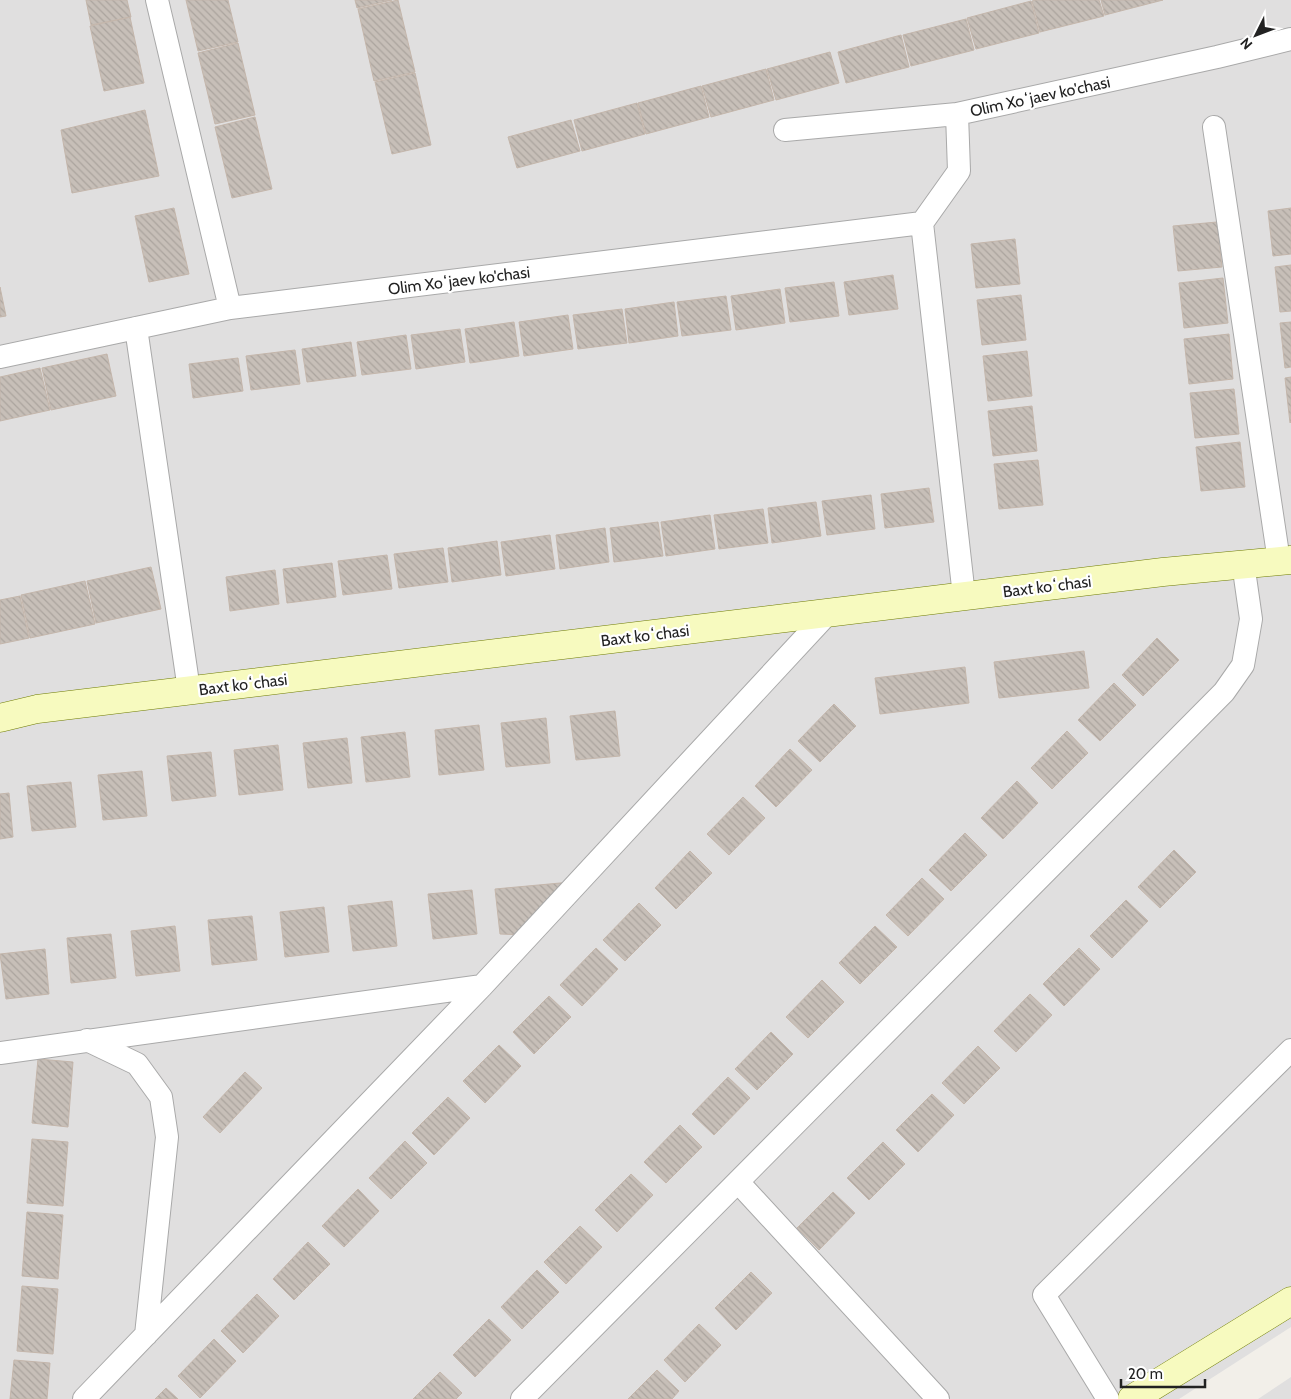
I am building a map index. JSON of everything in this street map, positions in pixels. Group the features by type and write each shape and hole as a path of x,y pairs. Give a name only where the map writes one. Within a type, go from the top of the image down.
{"main road":[{"name":"Baxt koʻchasi","path":"0,718 37,708 1163,572 1285,561"},
{"path":"1132,1399 1291,1301"}],"street":[{"path":"157,0 230,308"},
{"name":"Olim Xoʻjaev ko'chasi","path":"785,130 957,114 1291,39"},
{"path":"957,114 959,171 922,223 964,596"},
{"path":"1214,127 1285,561"},
{"name":"Olim Xoʻjaev ko'chasi","path":"0,357 230,308 922,223"},
{"path":"136,328 190,690"},
{"path":"522,1399 1224,692 1243,665 1251,619 1243,564"},
{"path":"84,1399 482,986 829,612"},
{"path":"0,1053 482,986"},
{"path":"87,1040 137,1064 162,1097 168,1137 146,1334"},
{"path":"1108,1399 1044,1295 1291,1050"},
{"path":"738,1182 938,1399"}],"shaded area":[{"path":"0,0 1291,0 1291,1327 1179,1399 0,1399"},
{"path":"1291,1377 1291,1399 1258,1399"}],"building":[{"path":"86,0 127,0 131,17 91,25"},
{"path":"186,0 228,0 238,42 198,51"},
{"path":"355,0 392,0 357,8"},
{"path":"398,0 415,72 374,81 358,9"},
{"path":"1099,0 1104,16 1040,32 1032,1"},
{"path":"1101,0 1163,0 1105,15"},
{"path":"1031,1 1039,33 976,49 967,18"},
{"path":"130,17 144,83 104,91 90,26"},
{"path":"966,19 974,50 911,66 903,35"},
{"path":"901,35 909,67 846,83 838,52"},
{"path":"238,43 255,115 215,124 198,53"},
{"path":"830,52 839,83 776,100 767,69"},
{"path":"766,69 774,100 711,117 702,86"},
{"path":"415,73 431,145 392,154 375,82"},
{"path":"701,86 709,117 646,134 638,103"},
{"path":"637,103 645,134 582,151 574,120"},
{"path":"145,110 159,176 72,193 61,130"},
{"path":"255,117 272,189 232,198 215,127"},
{"path":"571,120 580,151 517,168 508,137"},
{"path":"174,208 189,274 149,282 135,216"},
{"path":"1291,208 1291,254 1273,256 1268,211"},
{"path":"1217,222 1222,267 1178,271 1173,226"},
{"path":"1015,239 1020,284 976,288 971,244"},
{"path":"1291,265 1291,311 1280,312 1275,267"},
{"path":"893,275 898,309 849,315 844,282"},
{"path":"1223,278 1228,323 1184,328 1179,283"},
{"path":"834,282 839,316 790,322 785,288"},
{"path":"0,287 6,316 0,317"},
{"path":"780,289 785,323 736,330 731,296"},
{"path":"1021,295 1026,340 982,345 977,300"},
{"path":"726,296 731,330 682,336 677,302"},
{"path":"674,302 678,336 629,343 625,309"},
{"path":"622,309 627,343 578,349 573,315"},
{"path":"568,315 573,349 524,356 519,322"},
{"path":"514,322 519,356 470,363 465,329"},
{"path":"1291,322 1291,367 1285,368 1280,323"},
{"path":"460,329 465,362 416,369 411,335"},
{"path":"1229,334 1233,379 1189,384 1184,339"},
{"path":"406,335 411,369 362,375 357,342"},
{"path":"351,342 356,376 307,382 302,349"},
{"path":"295,350 300,384 251,390 246,356"},
{"path":"1027,351 1032,396 988,401 983,356"},
{"path":"107,354 116,396 51,410 42,368"},
{"path":"238,358 243,391 193,398 189,364"},
{"path":"40,368 50,410 0,421 0,377"},
{"path":"1291,377 1291,422 1290,423 1285,378"},
{"path":"1234,389 1239,434 1195,438 1190,393"},
{"path":"1032,406 1037,451 993,456 988,411"},
{"path":"1240,442 1245,487 1201,491 1196,447"},
{"path":"1038,460 1043,505 999,509 994,464"},
{"path":"929,488 934,522 885,528 881,494"},
{"path":"871,495 875,529 827,535 822,501"},
{"path":"816,502 821,536 772,543 768,508"},
{"path":"763,509 768,543 719,549 714,515"},
{"path":"710,515 715,549 666,556 661,522"},
{"path":"658,522 663,556 614,562 610,528"},
{"path":"605,528 609,562 560,569 556,535"},
{"path":"550,535 555,569 506,576 501,542"},
{"path":"497,541 501,575 452,582 448,548"},
{"path":"443,548 448,582 399,588 394,554"},
{"path":"387,555 392,589 343,595 338,561"},
{"path":"332,563 336,597 287,603 283,569"},
{"path":"151,567 161,609 96,623 87,581"},
{"path":"275,570 279,604 230,611 226,577"},
{"path":"85,581 95,624 30,638 21,595"},
{"path":"20,596 29,638 0,644 0,600"},
{"path":"1157,638 1179,660 1143,696 1122,675"},
{"path":"1084,651 1089,688 999,698 994,662"},
{"path":"965,667 969,703 880,714 875,678"},
{"path":"1114,683 1136,705 1100,741 1078,720"},
{"path":"834,704 856,726 820,762 798,741"},
{"path":"615,711 620,756 576,760 570,716"},
{"path":"546,718 550,763 506,767 501,723"},
{"path":"479,725 484,770 439,775 435,730"},
{"path":"1067,731 1088,753 1052,789 1031,768"},
{"path":"405,732 410,777 366,782 361,737"},
{"path":"347,738 352,783 308,788 303,743"},
{"path":"278,745 283,790 239,795 234,750"},
{"path":"790,749 812,770 776,807 755,786"},
{"path":"211,752 216,796 172,801 167,756"},
{"path":"142,771 147,816 103,820 98,775"},
{"path":"1017,781 1038,803 1003,839 981,818"},
{"path":"71,782 76,827 32,831 27,786"},
{"path":"9,793 13,837 0,839 0,794"},
{"path":"743,797 765,818 729,855 707,834"},
{"path":"965,833 987,855 951,891 929,870"},
{"path":"1174,850 1196,872 1160,908 1138,887"},
{"path":"690,851 712,873 676,909 655,888"},
{"path":"922,878 944,899 908,936 886,915"},
{"path":"571,882 526,935 500,934 495,889"},
{"path":"472,890 477,934 433,939 428,894"},
{"path":"1126,900 1148,921 1112,958 1090,936"},
{"path":"392,901 397,946 353,951 348,906"},
{"path":"639,903 661,925 625,961 603,940"},
{"path":"324,907 329,952 285,957 280,912"},
{"path":"252,916 257,960 212,965 208,920"},
{"path":"175,926 180,971 136,976 131,931"},
{"path":"875,926 897,947 860,984 839,963"},
{"path":"111,934 116,978 71,983 67,938"},
{"path":"596,948 618,969 582,1006 560,985"},
{"path":"1079,948 1100,969 1064,1006 1043,984"},
{"path":"45,949 49,994 6,999 0,954"},
{"path":"822,980 844,1002 808,1038 786,1017"},
{"path":"1030,994 1052,1015 1016,1052 994,1031"},
{"path":"549,996 571,1017 534,1054 513,1032"},
{"path":"771,1032 793,1054 757,1090 735,1069"},
{"path":"499,1045 521,1066 485,1103 463,1081"},
{"path":"978,1046 1000,1068 964,1104 942,1083"},
{"path":"38,1059 73,1062 68,1127 32,1123"},
{"path":"245,1072 262,1088 220,1133 203,1117"},
{"path":"728,1077 750,1098 714,1135 692,1114"},
{"path":"932,1094 954,1115 918,1152 896,1130"},
{"path":"448,1097 470,1118 434,1155 412,1133"},
{"path":"680,1125 702,1147 666,1183 644,1162"},
{"path":"32,1139 68,1142 63,1206 27,1203"},
{"path":"405,1141 427,1163 391,1199 369,1178"},
{"path":"883,1142 905,1164 869,1200 847,1178"},
{"path":"631,1174 653,1195 617,1232 595,1210"},
{"path":"358,1189 379,1211 344,1247 322,1226"},
{"path":"833,1192 855,1213 819,1250 797,1228"},
{"path":"27,1212 63,1215 58,1279 22,1276"},
{"path":"580,1226 602,1247 566,1284 544,1262"},
{"path":"308,1242 330,1264 294,1300 273,1279"},
{"path":"537,1270 559,1292 522,1329 501,1307"},
{"path":"751,1272 772,1293 736,1330 715,1308"},
{"path":"22,1286 58,1289 53,1354 17,1351"},
{"path":"257,1294 279,1316 243,1353 221,1331"},
{"path":"489,1319 511,1340 475,1377 453,1355"},
{"path":"699,1324 721,1345 685,1382 664,1360"},
{"path":"214,1339 236,1361 200,1398 178,1376"},
{"path":"14,1360 50,1363 47,1399 10,1399"},
{"path":"657,1370 679,1391 672,1399 628,1399"},
{"path":"440,1372 462,1393 456,1399 413,1399"},
{"path":"166,1388 178,1399 155,1399"}]}
